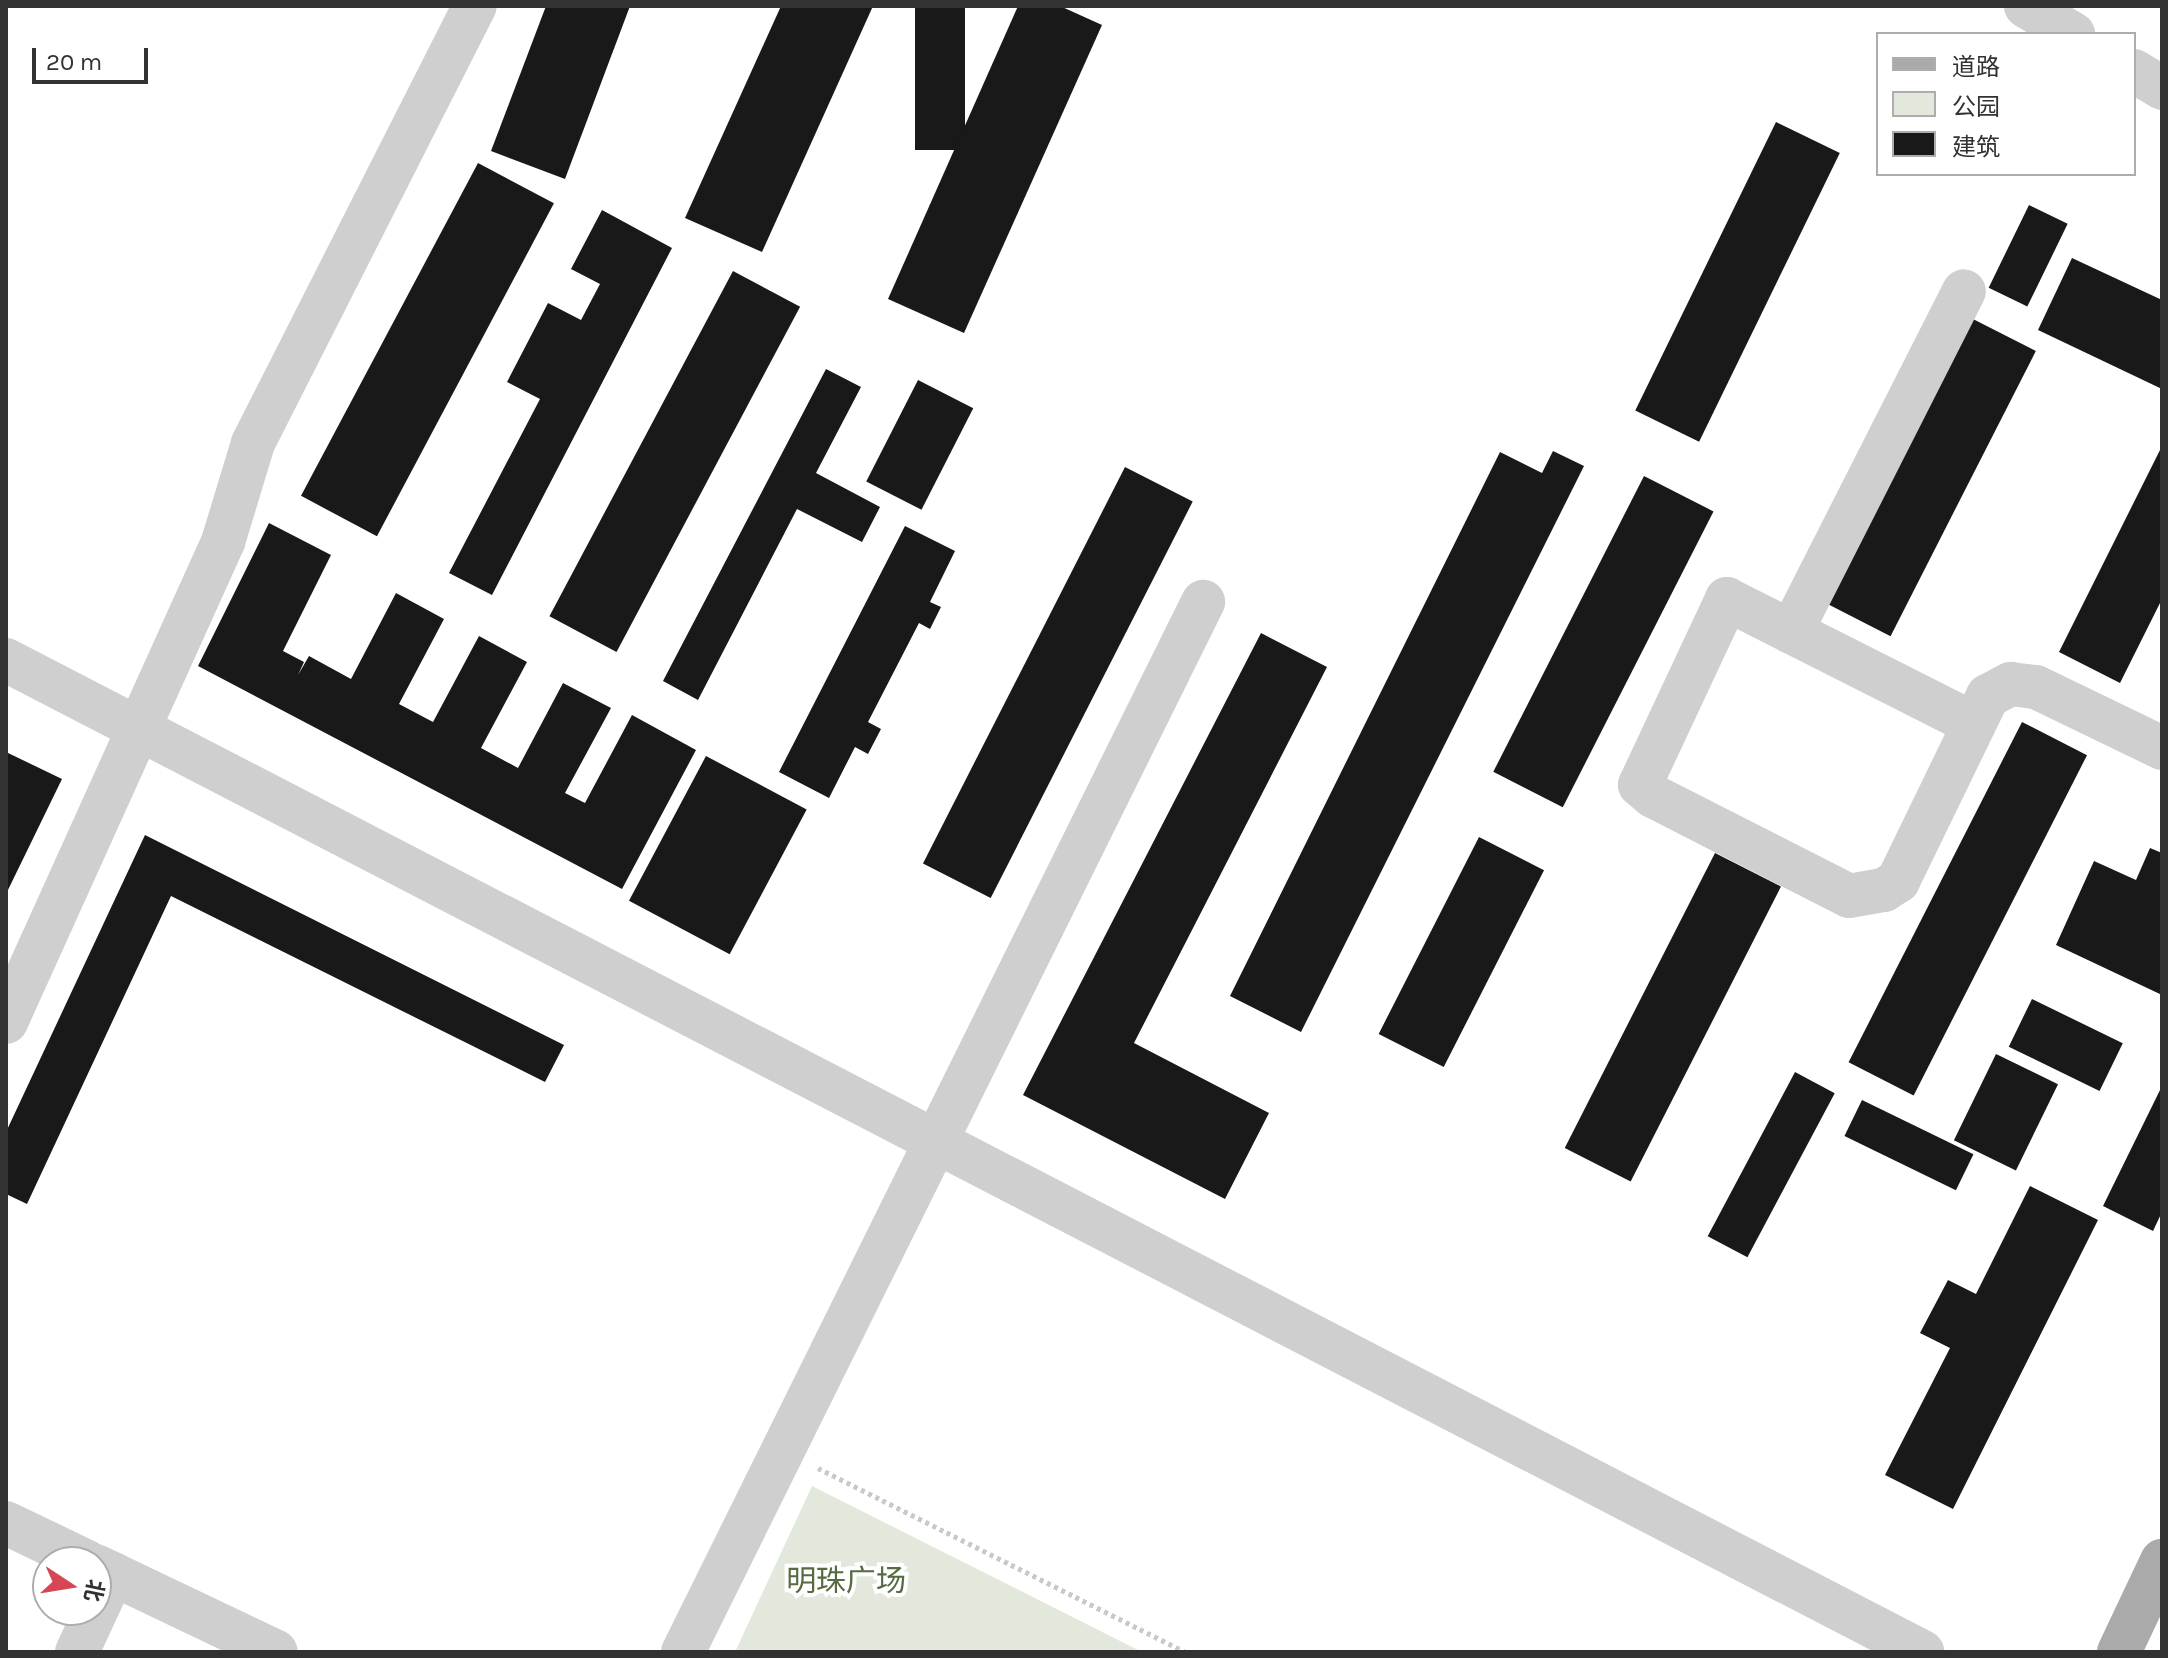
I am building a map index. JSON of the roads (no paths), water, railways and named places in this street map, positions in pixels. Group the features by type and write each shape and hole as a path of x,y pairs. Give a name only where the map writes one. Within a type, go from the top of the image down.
{"main road":[{"path":"2119,1652 2162,1561"}],"street":[{"path":"6,1022 223,542 253,443 475,6"},
{"path":"2026,6 2070,32"},
{"path":"2136,72 2162,88"},
{"path":"1791,632 1964,291"},
{"path":"1974,724 1727,599 1640,785 1653,796 1849,896 1867,894 1898,881 1988,696 2011,684 2036,687 2162,748"},
{"path":"683,1652 1203,602"},
{"path":"6,660 1922,1652"},
{"path":"6,1523 55,1546"},
{"path":"112,1573 276,1652"},
{"path":"77,1652 84,1626"}],"park label":[{"name":"明珠广场","path":"846,1581"}]}
